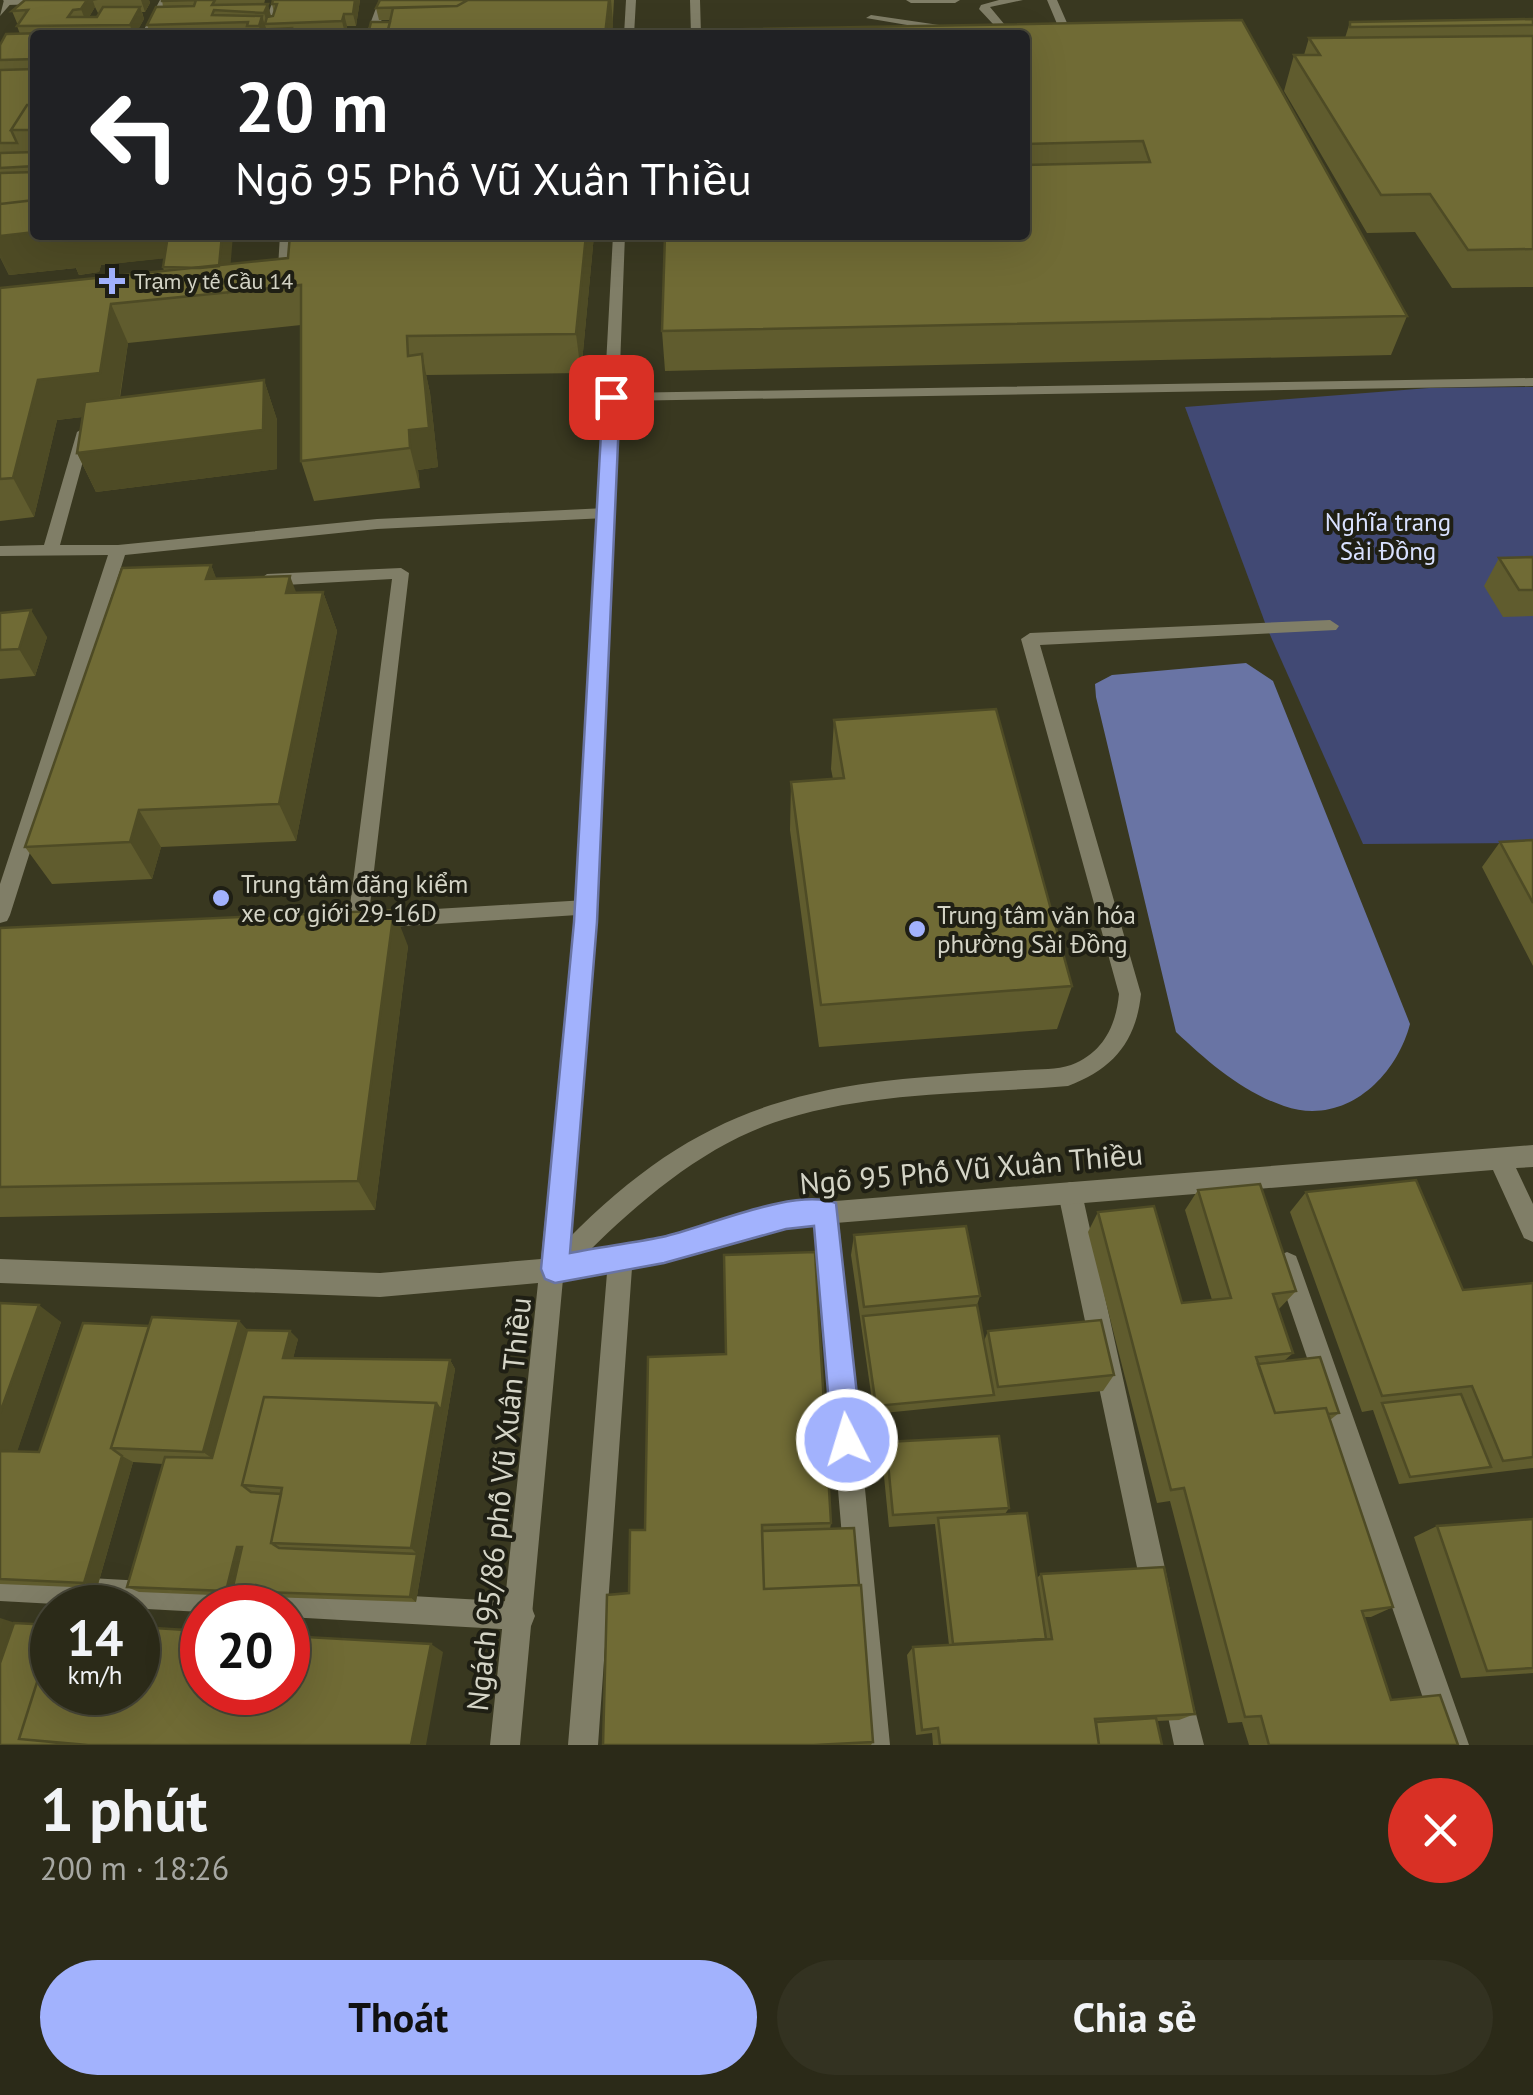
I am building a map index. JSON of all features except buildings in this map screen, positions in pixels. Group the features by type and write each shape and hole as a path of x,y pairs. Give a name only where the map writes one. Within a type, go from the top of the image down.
{"street":[{"path":"0,13 8,1 78,0"},
{"path":"149,30 165,0"},
{"path":"268,30 278,0"},
{"path":"374,30 384,0"},
{"path":"629,30 631,0"},
{"path":"695,0 696,30"},
{"path":"867,0 874,30"},
{"path":"911,0 955,0"},
{"path":"989,30 1000,25 984,9 986,4 1018,0"},
{"path":"1030,49 1046,48 1069,39 1052,0 1040,0"},
{"path":"871,18 954,30"},
{"path":"265,292 284,290 286,240"},
{"name":"Ngách 95/86 phố Vũ Xuân Thiều","path":"506,1745 555,1269 586,908 619,240"},
{"path":"611,397 1533,382"},
{"path":"51,550 87,420"},
{"path":"0,551 118,550 377,524 606,513"},
{"path":"0,915 118,550"},
{"path":"243,581 401,573 348,922 586,908"},
{"path":"105,589 164,586"},
{"path":"555,1269 633,1194 716,1140 767,1116 821,1099 1068,1076 1104,1060 1117,1046 1130,994 1030,639 1330,626"},
{"name":"Ngõ 95 Phố Vũ Xuân Thiều","path":"0,1270 380,1285 620,1259 750,1224 826,1212 1070,1192 1260,1187 1533,1156"},
{"path":"1499,1158 1533,1230"},
{"path":"1070,1192 1161,1612"},
{"path":"826,1212 875,1745"},
{"path":"1276,1232 1454,1745"},
{"path":"583,1745 620,1259"},
{"path":"0,1587 520,1616"},
{"path":"1173,1669 1190,1745"}],"green space":[{"name":"Nghĩa trang Sài Đồng","path":"1533,387 1533,843 1363,844 1267,628 1185,407 1429,388"}],"shaded area":[{"path":"1246,663 1273,681 1410,1024 1393,1063 1380,1079 1347,1104 1327,1110 1284,1106 1254,1093 1176,1032 1096,697 1095,684 1112,675"}],"place":[{"name":"Trạm y tế Cầu 14","path":"112,281"},
{"name":"Trung tâm đăng kiểm xe cơ giới 29-16D","path":"221,898"},
{"name":"Trung tâm văn hóa phường Sài Đồng","path":"917,929"}],"route":[{"path":"611,397 586,922 555,1269 664,1250 786,1216 826,1212 847,1440"}]}
